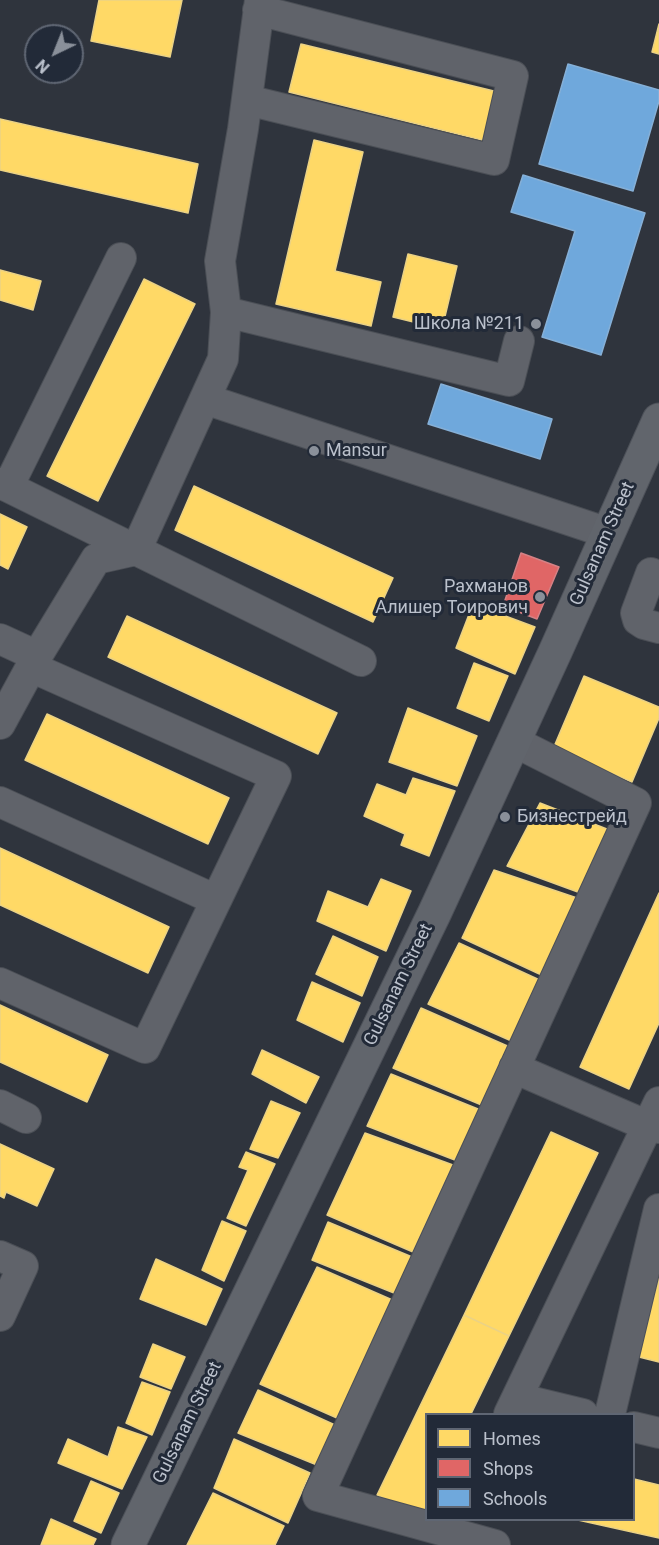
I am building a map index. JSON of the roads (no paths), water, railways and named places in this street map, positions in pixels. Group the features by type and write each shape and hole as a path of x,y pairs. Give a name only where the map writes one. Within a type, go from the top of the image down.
{"main road":[{"name":"Gulsanam Street","path":"129,1545 430,922 659,420"}],"lane":[{"path":"136,550 223,359 226,312 220,261 247,100 259,5 513,76 494,160 247,100"},
{"path":"121,258 4,485 361,661"},
{"path":"226,312 509,381 519,341"},
{"path":"206,399 608,533"},
{"path":"0,724 34,661 96,559 136,550"},
{"path":"656,568 636,613 638,620 644,624 659,628"},
{"path":"0,639 34,661 276,776 145,1048 0,983"},
{"path":"475,1537 318,1496 636,803 513,741"},
{"path":"0,802 216,900"},
{"path":"514,1068 655,1119 513,1406 574,1413"},
{"path":"0,1105 26,1118"},
{"path":"610,1413 659,1209"},
{"path":"0,1256 23,1266 0,1316"},
{"path":"635,1427 659,1433"}],"place":[{"name":"Школа №211","path":"536,324"},
{"name":"Mansur","path":"314,451"},
{"name":"Рахманов Алишер Тоирович","path":"540,597"},
{"name":"Бизнестрейд","path":"505,817"}]}
